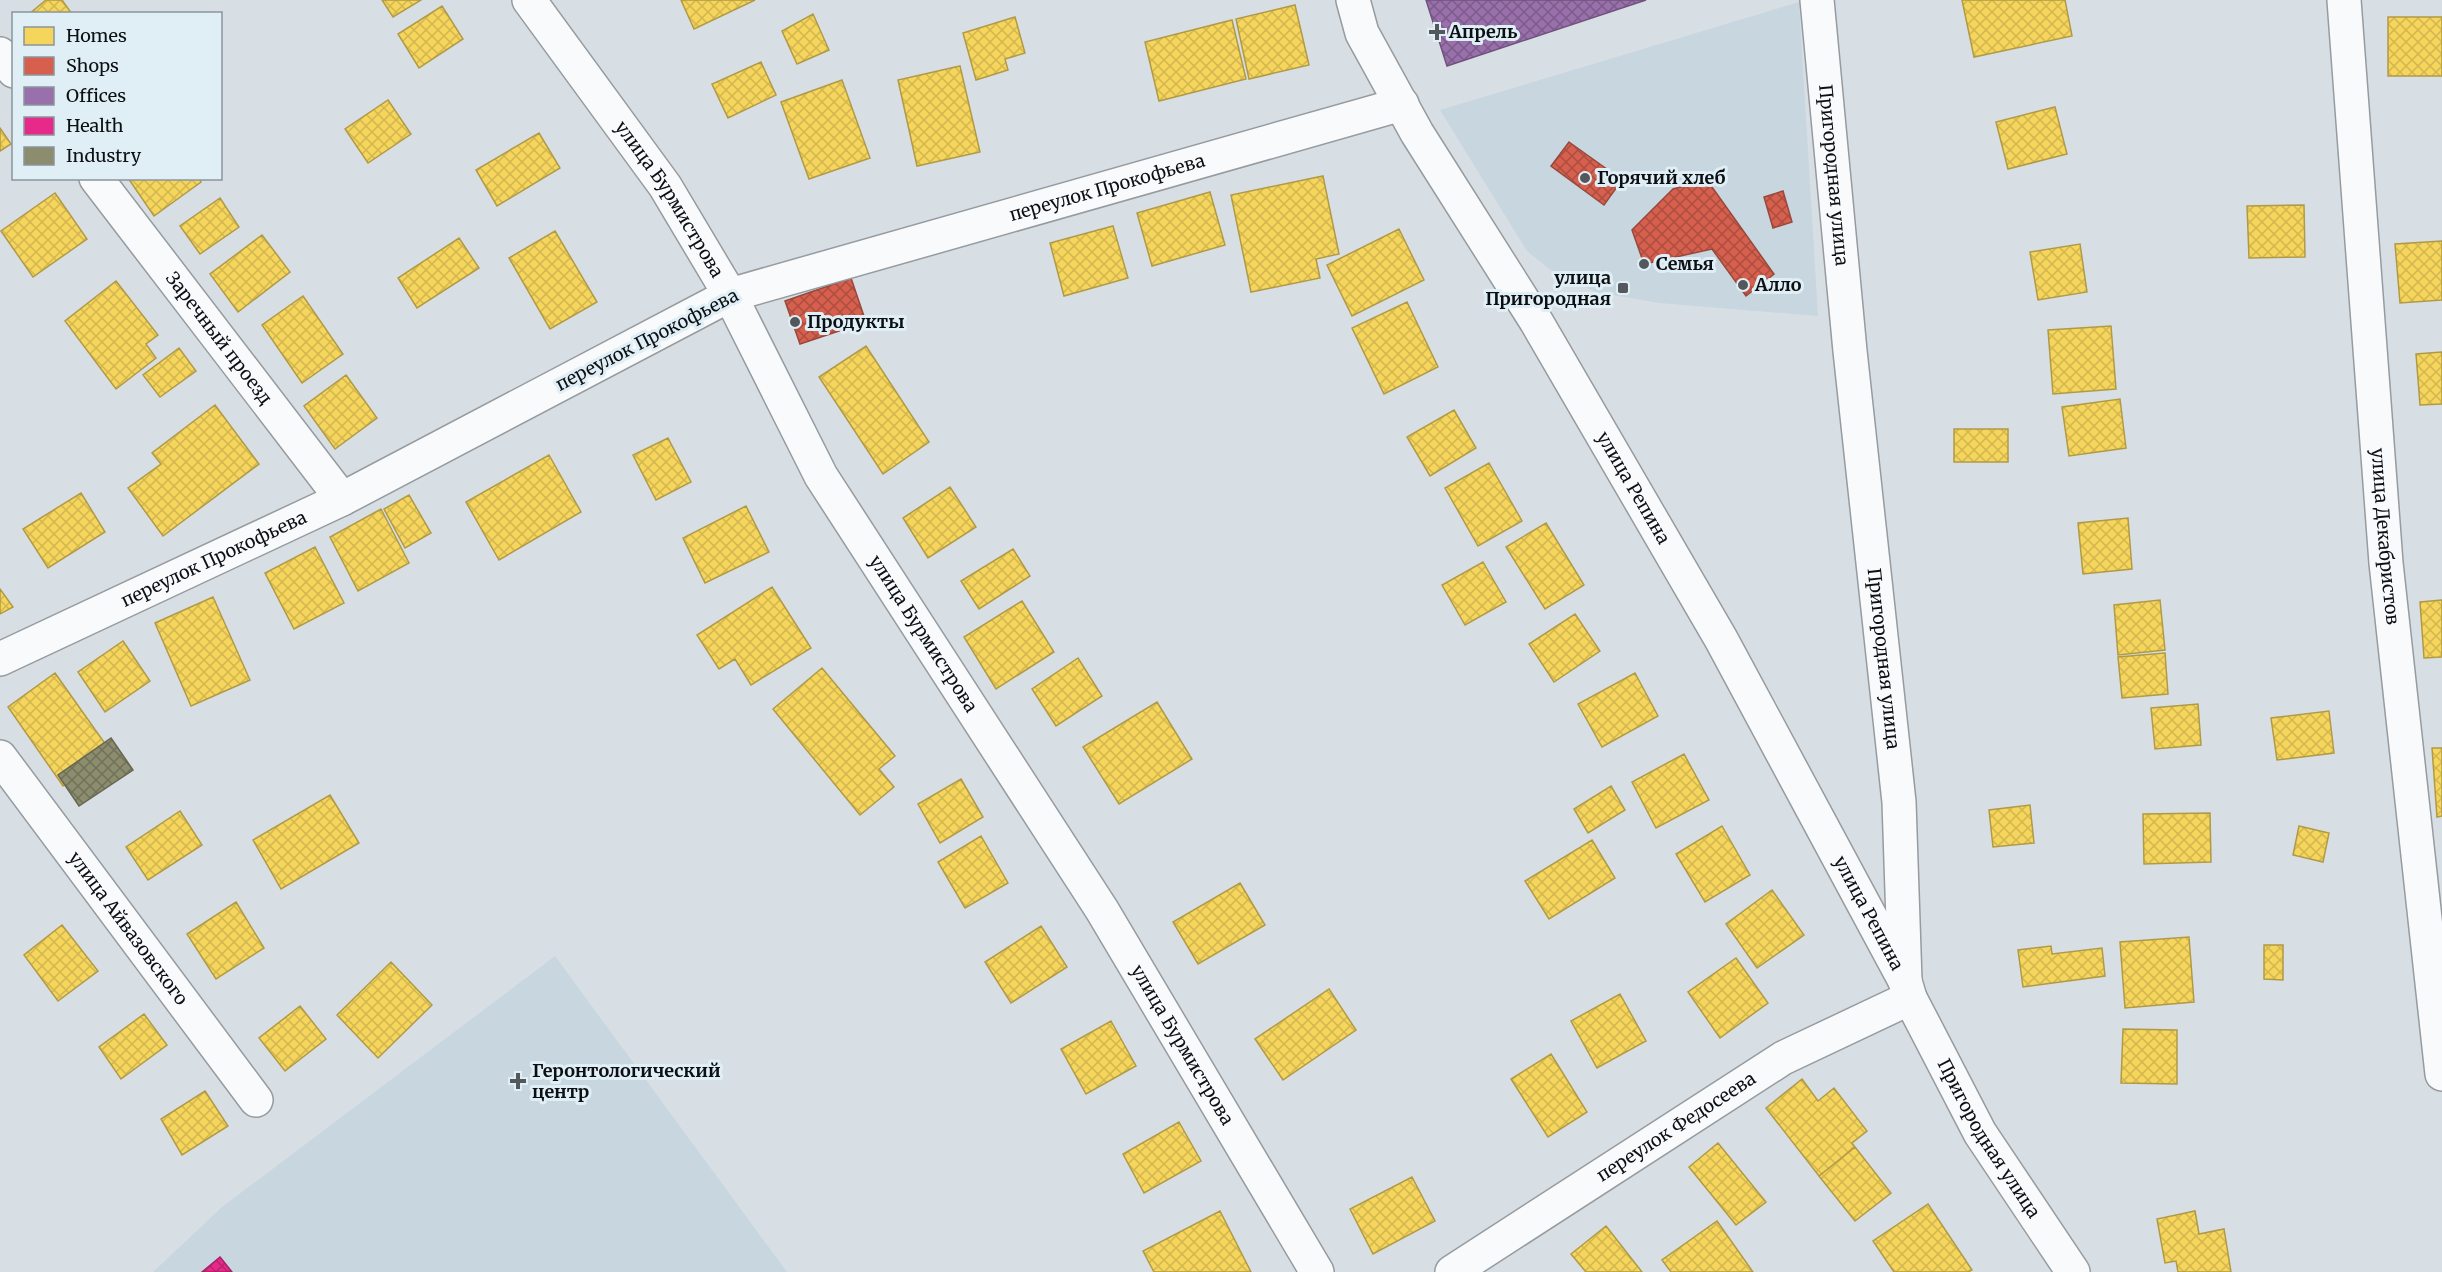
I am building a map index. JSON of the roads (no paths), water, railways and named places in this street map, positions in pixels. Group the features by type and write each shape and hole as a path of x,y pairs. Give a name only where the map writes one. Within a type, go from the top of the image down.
{"street":[{"name":"улица Бурмистрова","path":"529,0 666,186 730,295 821,476 1102,910 1317,1272"},
{"name":"улица Репина","path":"1353,0 1362,33 1417,133 1536,321 1721,639 1907,990"},
{"name":"Пригородная улица","path":"1817,0 1850,351 1899,802 1907,990 1980,1133 2073,1272"},
{"name":"улица Декабристов","path":"2344,0 2386,564 2442,1074"},
{"path":"0,54 12,69"},
{"name":"переулок Прокофьева","path":"0,659 342,499 730,295 1402,104"},
{"name":"Заречный проезд","path":"98,180 342,499"},
{"name":"улица Айвазовского","path":"0,757 256,1100"},
{"name":"переулок Федосеева","path":"1452,1272 1783,1058 1907,990"}],"place":[{"name":"Апрель","path":"1437,32"},
{"name":"Горячий хлеб","path":"1585,178"},
{"name":"Семья","path":"1644,264"},
{"name":"Алло","path":"1743,285"},
{"name":"улица Пригородная","path":"1623,288"},
{"name":"Продукты","path":"795,322"},
{"name":"Геронтологический центр","path":"518,1081"}]}
